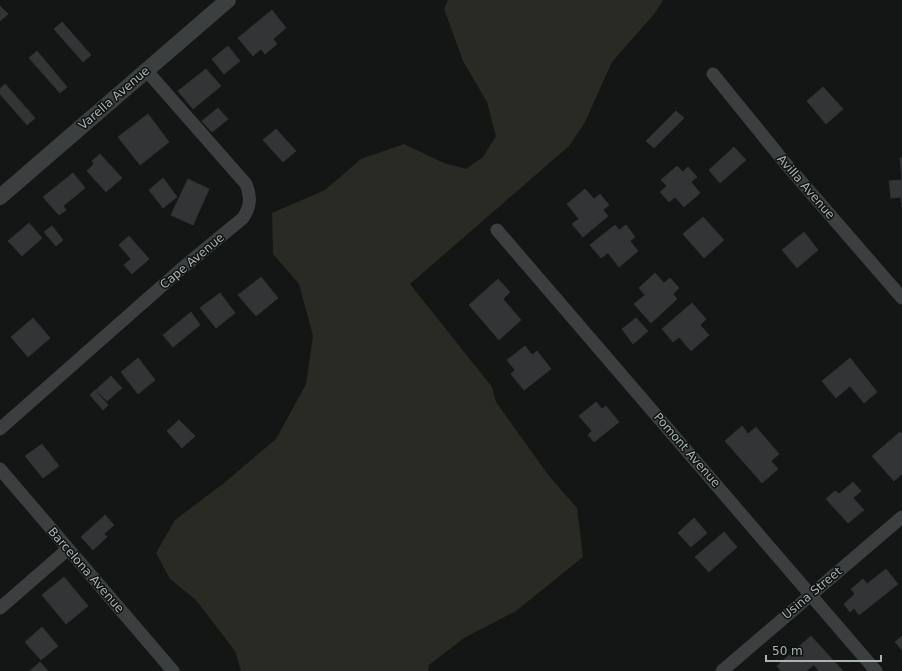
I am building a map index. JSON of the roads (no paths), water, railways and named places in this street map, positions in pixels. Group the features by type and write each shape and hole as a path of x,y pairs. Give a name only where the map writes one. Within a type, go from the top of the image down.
{"street":[{"name":"Varella Avenue","path":"0,197 228,0"},
{"name":"Cape Avenue","path":"0,429 180,270 243,218 248,210 250,194 246,184 146,70"},
{"name":"Avilla Avenue","path":"713,74 786,164 902,298"},
{"name":"Pomont Avenue","path":"498,230 876,671"},
{"name":"Barcelona Avenue","path":"0,469 174,671"},
{"name":"Usina Street","path":"722,671 810,594 902,517"},
{"path":"0,608 68,549"}]}
